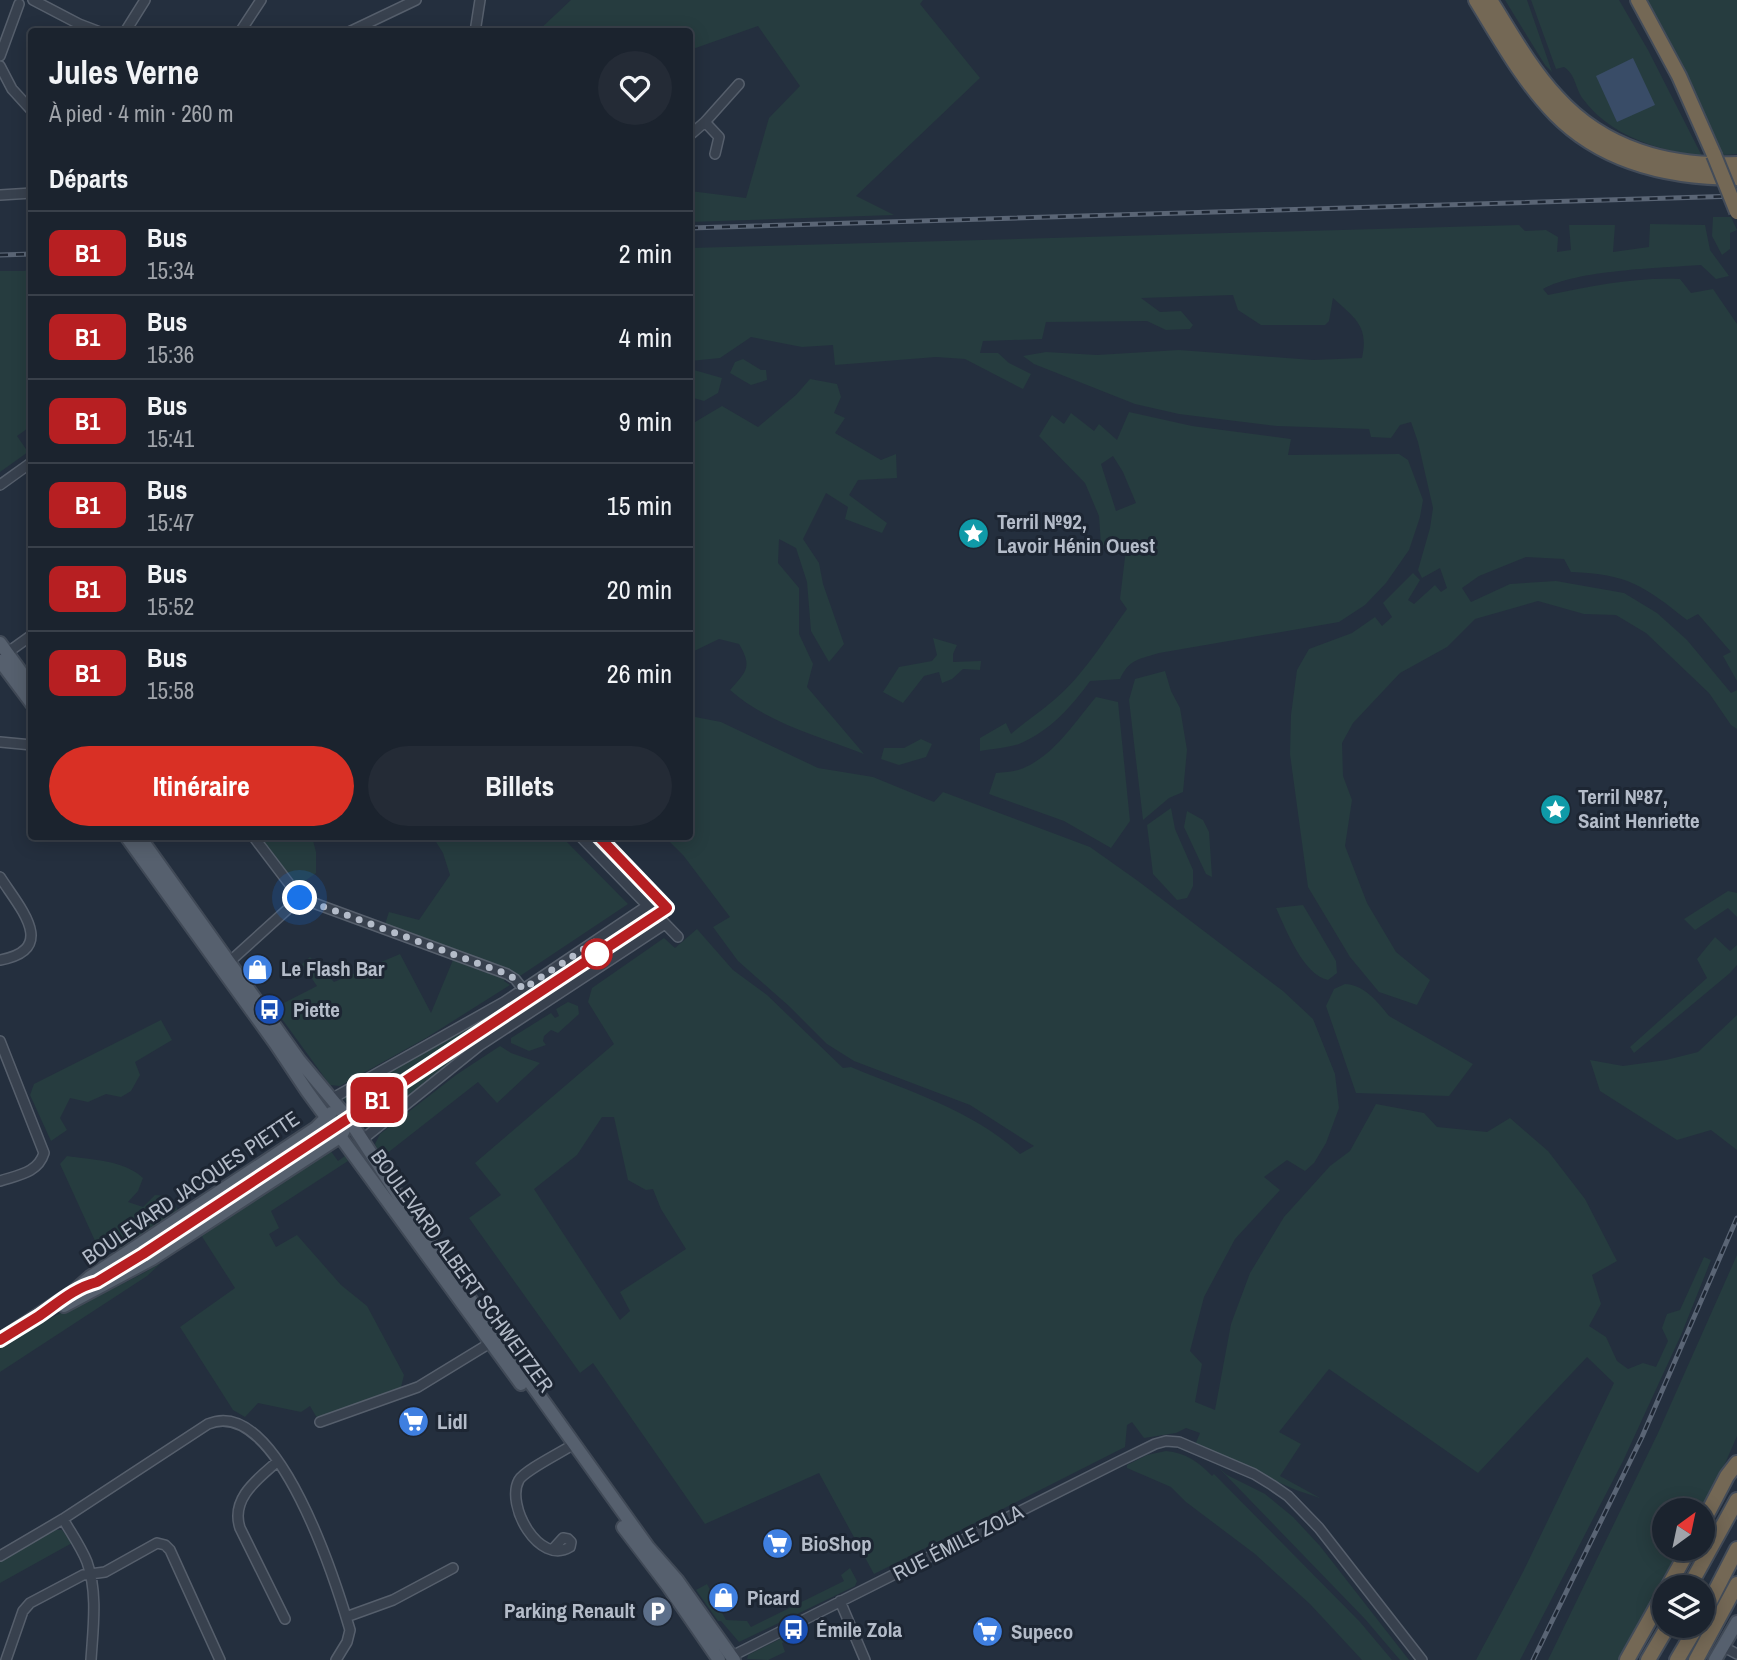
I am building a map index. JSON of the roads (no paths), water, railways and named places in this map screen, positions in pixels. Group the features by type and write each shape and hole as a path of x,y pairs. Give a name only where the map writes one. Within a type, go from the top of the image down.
{"highway":[{"path":"1476,0 1530,84 1575,133 1607,152 1666,173 1706,178 1737,178"},
{"path":"1490,0 1542,79 1558,99 1589,126 1624,146 1669,161 1698,165 1737,164"},
{"path":"1638,0 1679,76 1737,212"},
{"path":"1715,1499 1737,1449"},
{"path":"1727,1476 1737,1463"},
{"path":"1696,1575 1737,1500"},
{"path":"1715,1592 1737,1549"},
{"path":"1696,1660 1737,1584"},
{"path":"1627,1660 1652,1615"},
{"path":"1648,1660 1661,1638"},
{"path":"1677,1660 1690,1638"}],"main road":[{"path":"2,654 28,683"},
{"path":"2,654 28,697"},
{"name":"BOULEVARD ALBERT SCHWEITZER","path":"129,840 299,1060 330,1108 570,1446 677,1580 727,1659"},
{"name":"BOULEVARD ALBERT SCHWEITZER","path":"142,840 282,1054 350,1133 395,1194 494,1340"},
{"name":"BOULEVARD JACQUES PIETTE","path":"41,1315 90,1277 316,1128 330,1108"},
{"name":"BOULEVARD JACQUES PIETTE","path":"0,1340 41,1315 128,1274 350,1133"},
{"path":"1715,1660 1737,1622"}],"street":[{"path":"0,56 16,2 25,5 32,0 90,28"},
{"path":"128,28 145,0"},
{"path":"243,28 261,0"},
{"path":"357,28 416,0"},
{"path":"476,28 480,0"},
{"path":"0,66 12,89 28,107"},
{"path":"693,132 739,84"},
{"path":"705,122 719,137 715,154"},
{"path":"0,195 28,193"},
{"path":"0,485 28,465"},
{"path":"2,654 28,638"},
{"path":"0,742 28,743"},
{"path":"256,840 300,898 507,974 523,989"},
{"path":"584,840 678,937"},
{"path":"0,877 31,930 27,949 14,958 0,960"},
{"path":"225,965 300,898"},
{"path":"330,1108 523,989 647,906"},
{"path":"350,1133 426,1087 480,1046 665,924"},
{"path":"0,1041 44,1153 39,1165 33,1169 0,1181"},
{"path":"320,1422 418,1388 494,1340"},
{"path":"0,1556 63,1519 208,1424 226,1421 253,1434 278,1461 292,1483 324,1552 350,1636 336,1660"},
{"name":"RUE ÉMILE ZOLA","path":"727,1659 1155,1444 1170,1441 1187,1444 1255,1474 1288,1496 1335,1547 1422,1660"},
{"path":"553,1549 542,1547 529,1531 520,1513 515,1492 525,1473 570,1446"},
{"path":"278,1461 250,1488 236,1511 240,1528 285,1619"},
{"path":"63,1519 90,1574 94,1609 91,1660"},
{"path":"6,1660 28,1604 77,1578 105,1572 154,1544 168,1547 220,1660"},
{"path":"346,1617 393,1600 453,1568"},
{"path":"840,1601 865,1660"},
{"path":"1722,1646 1737,1654"}],"water":[{"path":"1633,58 1655,105 1617,122 1596,76"}],"railway":[{"path":"693,228 1737,196"},
{"path":"0,255 28,254"},
{"path":"1533,1660 1642,1437 1737,1218"}],"place":[{"name":"Terril №92, Lavoir Hénin Ouest","path":"974,534"},
{"name":"Terril №87, Saint Henriette","path":"1555,809"},
{"name":"Le Flash Bar","path":"258,969"},
{"name":"Piette","path":"270,1010"},
{"name":"Lidl","path":"414,1422"},
{"name":"BioShop","path":"778,1544"},
{"name":"Picard","path":"724,1598"},
{"name":"Parking Renault","path":"658,1611"},
{"name":"Émile Zola","path":"793,1630"},
{"name":"Supeco","path":"988,1632"}]}
